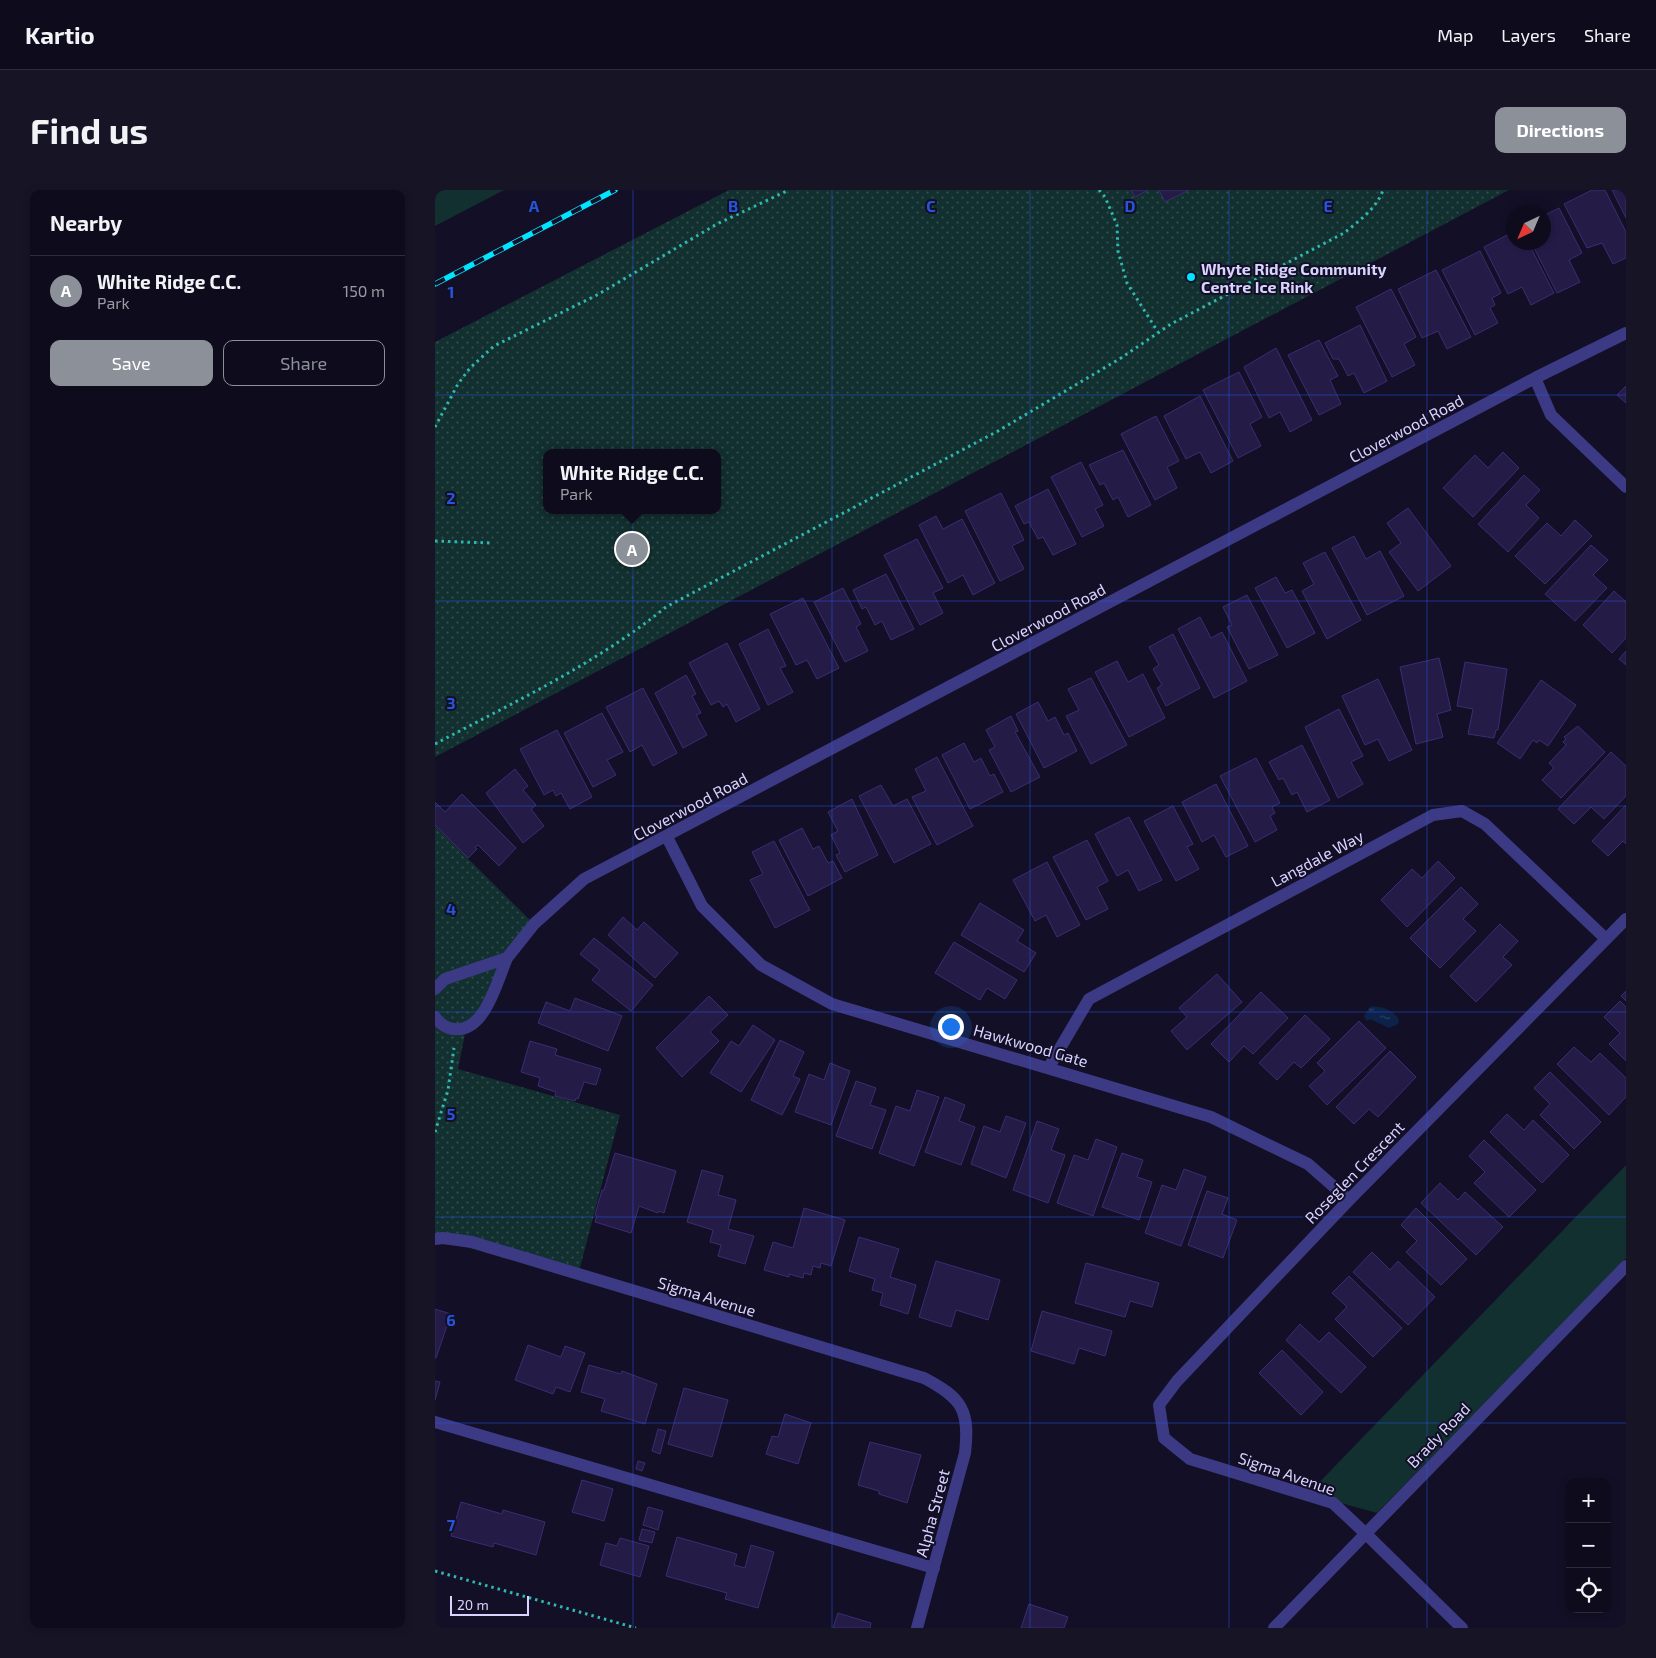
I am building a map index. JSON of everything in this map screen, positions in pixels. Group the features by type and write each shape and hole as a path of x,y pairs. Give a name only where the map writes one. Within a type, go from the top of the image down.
{"street":[{"name":"Cloverwood Road","path":"453,1030 469,1028 479,1021 507,958 534,924 583,879 667,837 1535,378 1626,333"},
{"path":"1535,378 1551,415 1626,487"},
{"name":"Langdale Way","path":"1049,1067 1089,999 1433,815 1462,811 1485,824 1607,939"},
{"name":"Hawkwood Gate","path":"667,837 702,906 761,965 832,1004 1049,1067 1211,1117 1308,1164 1349,1200"},
{"name":"Roseglen Crescent","path":"1190,1458 1165,1438 1159,1405 1177,1381 1349,1200 1626,919"},
{"path":"435,989 445,979 507,958"},
{"path":"436,1022 453,1030"},
{"name":"Sigma Avenue","path":"435,1239 443,1238 473,1242 924,1378 945,1389 962,1406"},
{"name":"Brady Road","path":"1274,1628 1626,1266"},
{"name":"Alpha Street","path":"917,1628 965,1453 967,1432 962,1406"},
{"path":"435,1422 934,1568"},
{"name":"Sigma Avenue","path":"1190,1458 1333,1503 1462,1628"}],"path":[{"path":"435,427 458,384 469,368 495,346 597,295 717,224 789,190"},
{"path":"1099,190 1105,197 1117,225 1117,251 1127,283 1158,332"},
{"path":"435,744 588,663 636,632 666,607 998,431 1121,358 1158,332 1345,233 1367,213 1380,198 1383,190"},
{"path":"435,541 491,543"},
{"path":"435,1132 453,1069 453,1030"},
{"path":"435,1571 636,1628"}],"green space":[{"path":"435,190 504,190 435,226"},
{"path":"729,190 1509,190 435,757 435,342"},
{"path":"435,826 534,924 507,958 484,1011 466,1029 458,1069 620,1115 577,1279 435,1238"},
{"path":"1626,1165 1626,1258 1377,1513 1308,1494"}],"water":[{"path":"1370,1007 1391,1011 1399,1020 1398,1024 1389,1028 1370,1019 1367,1021 1364,1016"}],"building":[{"path":"1131,190 1148,190 1135,197"},
{"path":"1159,190 1189,190 1165,202"},
{"path":"1592,190 1605,190 1626,232 1626,258 1613,264 1602,243 1587,248 1564,204"},
{"path":"1612,190 1626,190 1626,218"},
{"path":"1559,208 1582,253 1569,260 1580,282 1557,293 1535,250 1551,250 1551,212"},
{"path":"1506,236 1506,250 1532,250 1554,293 1531,305 1522,287 1508,294 1484,247"},
{"path":"1480,251 1501,293 1492,298 1495,305 1490,308 1498,323 1475,335 1442,270"},
{"path":"1436,270 1471,337 1447,349 1438,331 1422,338 1398,289"},
{"path":"1391,289 1416,337 1404,344 1415,365 1392,377 1356,307"},
{"path":"1360,325 1387,381 1364,393 1354,373 1348,376 1339,359 1333,359 1325,343"},
{"path":"1319,340 1338,376 1330,380 1341,404 1319,415 1288,355"},
{"path":"1276,348 1312,420 1290,432 1280,412 1269,418 1244,367"},
{"path":"1239,372 1262,417 1250,424 1261,446 1238,458 1203,390"},
{"path":"1626,386 1626,403 1617,395"},
{"path":"1200,396 1233,461 1211,473 1200,452 1186,459 1164,416"},
{"path":"1156,416 1179,461 1167,467 1177,488 1155,500 1121,434"},
{"path":"1123,450 1151,505 1128,517 1118,497 1113,500 1104,483 1100,485 1089,465"},
{"path":"1503,452 1519,468 1473,517 1443,488 1475,455 1488,468"},
{"path":"1081,462 1103,505 1095,509 1104,526 1082,537 1051,477"},
{"path":"1524,475 1540,490 1526,505 1539,518 1508,552 1478,524"},
{"path":"1048,489 1076,544 1053,555 1043,537 1038,539 1029,522 1024,524 1015,506"},
{"path":"1001,493 1024,540 1012,546 1024,569 1000,581 965,511"},
{"path":"1408,508 1451,566 1418,591 1389,552 1401,543 1387,523"},
{"path":"936,516 943,529 962,519 995,583 973,595 963,575 948,583 919,525"},
{"path":"1575,520 1592,536 1545,584 1515,556 1547,523 1561,536"},
{"path":"1354,536 1366,559 1380,551 1404,596 1367,615 1332,548"},
{"path":"917,539 943,588 933,593 943,613 920,625 884,555"},
{"path":"1591,545 1608,560 1593,575 1607,588 1575,621 1545,594"},
{"path":"1325,552 1361,620 1327,639 1302,591 1314,584 1303,563"},
{"path":"886,574 914,629 891,640 882,621 875,625 866,607 862,609 853,590"},
{"path":"1276,577 1285,593 1292,590 1315,633 1287,648 1255,588"},
{"path":"843,588 861,624 856,627 868,651 845,662 814,602"},
{"path":"1614,591 1626,602 1626,638 1612,653 1583,625"},
{"path":"1247,595 1278,655 1249,669 1227,627 1232,625 1223,607"},
{"path":"803,598 839,668 817,679 807,660 796,665 770,614"},
{"path":"1200,617 1211,638 1222,632 1247,681 1214,698 1178,629"},
{"path":"768,629 786,666 780,668 793,692 768,705 739,644"},
{"path":"1173,634 1200,688 1166,706 1157,688 1162,685 1153,669 1159,665 1149,647"},
{"path":"727,643 760,709 736,722 727,704 723,707 719,701 711,705 689,663"},
{"path":"1626,651 1626,665 1619,659"},
{"path":"1439,658 1451,710 1437,714 1443,737 1416,744 1400,667"},
{"path":"1117,661 1128,682 1143,674 1165,718 1129,737 1095,672"},
{"path":"1465,662 1507,669 1498,730 1496,730 1494,738 1468,734 1473,709 1457,706"},
{"path":"686,675 696,694 692,696 701,713 696,715 707,735 683,748 655,693"},
{"path":"1091,678 1127,745 1091,764 1066,716 1079,710 1068,689"},
{"path":"1378,679 1412,750 1389,761 1378,739 1365,745 1342,696"},
{"path":"1541,680 1576,705 1548,746 1539,740 1537,743 1533,740 1520,759 1497,743"},
{"path":"643,688 677,753 653,766 642,745 630,752 606,707"},
{"path":"1038,702 1048,721 1055,717 1064,735 1068,733 1077,751 1044,768 1016,714"},
{"path":"1339,709 1363,756 1351,762 1363,784 1338,798 1305,727"},
{"path":"602,713 623,752 607,760 616,775 593,787 564,733"},
{"path":"1011,716 1018,731 1015,732 1040,777 1011,792 989,750 995,747 986,730"},
{"path":"1578,726 1605,752 1561,798 1542,780 1554,768 1549,763 1566,745 1563,742 1566,739 1564,737"},
{"path":"557,730 592,797 570,809 561,793 556,796 553,790 544,795 520,749"},
{"path":"964,743 974,762 981,758 990,776 994,774 1003,792 970,809 942,755"},
{"path":"1302,745 1330,800 1307,812 1297,792 1292,795 1283,778 1279,780 1269,762"},
{"path":"1611,752 1626,766 1626,796 1604,819 1591,807 1574,824 1558,809"},
{"path":"937,757 973,826 937,845 912,797 926,791 915,769"},
{"path":"1256,758 1280,803 1272,807 1275,813 1270,816 1277,830 1255,842 1220,776"},
{"path":"515,769 528,786 523,790 536,805 531,809 544,826 523,843 486,793"},
{"path":"1216,784 1248,846 1226,857 1214,835 1202,842 1182,802"},
{"path":"881,785 893,806 907,799 931,844 894,863 859,796"},
{"path":"462,794 516,848 499,866 478,845 475,847 477,849 468,858 435,825 435,802 445,812"},
{"path":"852,799 878,855 845,872 836,855 840,853 831,835 838,831 828,812"},
{"path":"1626,805 1626,844 1623,841 1608,856 1592,841"},
{"path":"1173,806 1193,844 1187,847 1199,869 1176,881 1144,821"},
{"path":"1129,817 1162,880 1139,891 1128,870 1117,876 1095,834"},
{"path":"802,828 813,849 819,846 828,863 833,861 842,878 808,896 779,840"},
{"path":"1087,840 1108,881 1097,887 1108,909 1086,920 1053,857"},
{"path":"774,841 810,910 775,928 750,880 763,874 752,852"},
{"path":"1438,861 1455,878 1407,927 1381,900 1412,869 1422,878"},
{"path":"1047,862 1080,925 1057,937 1046,915 1035,921 1013,880"},
{"path":"1461,887 1478,904 1463,919 1476,931 1440,968 1410,938"},
{"path":"980,903 1024,930 1017,941 1036,953 1024,972 961,935"},
{"path":"623,917 637,930 644,922 678,953 655,978 608,935"},
{"path":"1500,924 1518,941 1503,957 1512,965 1476,1002 1450,976"},
{"path":"594,938 653,985 631,1011 592,980 600,970 580,954"},
{"path":"954,942 1017,980 1005,999 987,988 980,1000 935,973"},
{"path":"1217,974 1242,1002 1187,1050 1171,1031 1187,1017 1179,1008"},
{"path":"1626,991 1626,1001 1621,996"},
{"path":"1261,992 1288,1018 1253,1054 1244,1046 1229,1062 1211,1044"},
{"path":"709,996 728,1015 710,1032 719,1041 682,1077 656,1048"},
{"path":"575,998 622,1016 608,1051 538,1023 546,1002 570,1011"},
{"path":"1620,1001 1626,1007 1626,1061 1609,1044 1620,1033 1604,1017"},
{"path":"1305,1015 1330,1039 1301,1068 1294,1062 1277,1080 1259,1063"},
{"path":"1359,1021 1386,1048 1327,1105 1309,1086 1325,1071 1317,1063"},
{"path":"753,1025 775,1040 741,1092 710,1073 731,1041 739,1046"},
{"path":"780,1040 804,1052 793,1076 800,1079 782,1115 751,1100"},
{"path":"530,1041 557,1049 555,1055 601,1069 596,1085 584,1082 578,1099 576,1098 575,1101 555,1096 556,1092 538,1086 540,1078 521,1072"},
{"path":"1574,1047 1591,1062 1600,1053 1626,1078 1626,1097 1609,1115 1557,1064"},
{"path":"1390,1051 1416,1077 1378,1117 1369,1109 1354,1124 1336,1107"},
{"path":"830,1063 850,1071 831,1125 795,1112 809,1074 824,1080"},
{"path":"1550,1072 1601,1122 1574,1149 1540,1115 1550,1104 1534,1088"},
{"path":"856,1081 876,1088 870,1105 886,1110 872,1149 836,1136"},
{"path":"917,1090 939,1097 914,1166 879,1153 896,1106 910,1111"},
{"path":"945,1097 965,1105 959,1121 975,1127 961,1165 925,1152"},
{"path":"1507,1114 1524,1130 1533,1120 1569,1155 1542,1183 1490,1132"},
{"path":"1006,1116 1026,1123 1006,1178 971,1164 984,1126 1000,1132"},
{"path":"1037,1121 1059,1129 1051,1150 1065,1155 1048,1203 1013,1190"},
{"path":"1096,1139 1117,1147 1093,1216 1057,1203 1074,1155 1088,1160"},
{"path":"1484,1140 1536,1190 1509,1217 1474,1183 1485,1172 1469,1156"},
{"path":"615,1153 676,1171 664,1213 659,1211 658,1213 639,1206 631,1233 595,1222 602,1190 604,1190"},
{"path":"1122,1153 1143,1160 1137,1177 1152,1182 1139,1220 1102,1207"},
{"path":"1184,1169 1206,1177 1181,1246 1145,1233 1162,1185 1176,1190"},
{"path":"702,1170 723,1176 718,1195 736,1200 728,1229 754,1236 745,1264 718,1256 721,1245 710,1242 713,1230 687,1222"},
{"path":"1440,1183 1458,1200 1465,1192 1503,1227 1476,1255 1421,1203"},
{"path":"1207,1191 1228,1198 1222,1214 1237,1220 1223,1258 1188,1245"},
{"path":"804,1208 845,1220 831,1266 821,1263 820,1268 813,1266 811,1275 804,1273 803,1278 789,1274 789,1277 764,1270 773,1242 793,1248"},
{"path":"1416,1208 1467,1259 1441,1285 1406,1252 1417,1241 1401,1225"},
{"path":"859,1237 899,1249 890,1277 916,1285 908,1314 880,1305 883,1293 872,1290 875,1279 849,1271"},
{"path":"1372,1252 1390,1270 1398,1261 1435,1297 1408,1325 1353,1272"},
{"path":"936,1261 1000,1280 988,1320 956,1310 951,1327 919,1317"},
{"path":"1086,1263 1159,1283 1152,1307 1130,1301 1125,1317 1075,1303"},
{"path":"1349,1276 1402,1328 1373,1357 1335,1319 1347,1307 1332,1293"},
{"path":"435,1309 451,1314 436,1358 435,1358"},
{"path":"1042,1311 1112,1331 1105,1356 1079,1348 1074,1364 1031,1351"},
{"path":"1300,1324 1319,1342 1329,1332 1366,1367 1341,1393 1286,1340"},
{"path":"528,1345 561,1357 565,1346 585,1353 570,1392 556,1387 553,1394 515,1380"},
{"path":"1282,1350 1323,1392 1301,1415 1259,1373"},
{"path":"589,1365 621,1374 622,1371 657,1384 645,1424 601,1411 605,1399 581,1392"},
{"path":"435,1381 440,1382 435,1400"},
{"path":"684,1388 728,1400 712,1457 668,1444"},
{"path":"785,1414 811,1423 798,1464 766,1454 772,1436 778,1437"},
{"path":"658,1429 666,1431 660,1454 652,1451"},
{"path":"870,1442 921,1455 907,1503 879,1494 879,1491 858,1485"},
{"path":"638,1461 645,1463 642,1471 636,1469"},
{"path":"582,1480 613,1489 604,1521 572,1512"},
{"path":"461,1502 502,1514 503,1510 545,1522 536,1555 494,1543 493,1547 451,1536"},
{"path":"648,1507 663,1511 658,1530 643,1525"},
{"path":"642,1529 655,1532 652,1543 639,1540"},
{"path":"677,1537 737,1554 734,1565 745,1568 751,1545 774,1552 758,1608 725,1599 727,1593 666,1576"},
{"path":"620,1538 649,1546 640,1577 600,1565 606,1543 617,1546"},
{"path":"1029,1604 1068,1617 1064,1628 1021,1628"},
{"path":"838,1613 871,1623 870,1628 833,1628"}],"railway":[{"path":"435,284 615,190"}],"place":[{"name":"Whyte Ridge Community Centre Ice Rink","path":"1191,277"},
{"name":"White Ridge C.C.","path":"632,549"}]}
